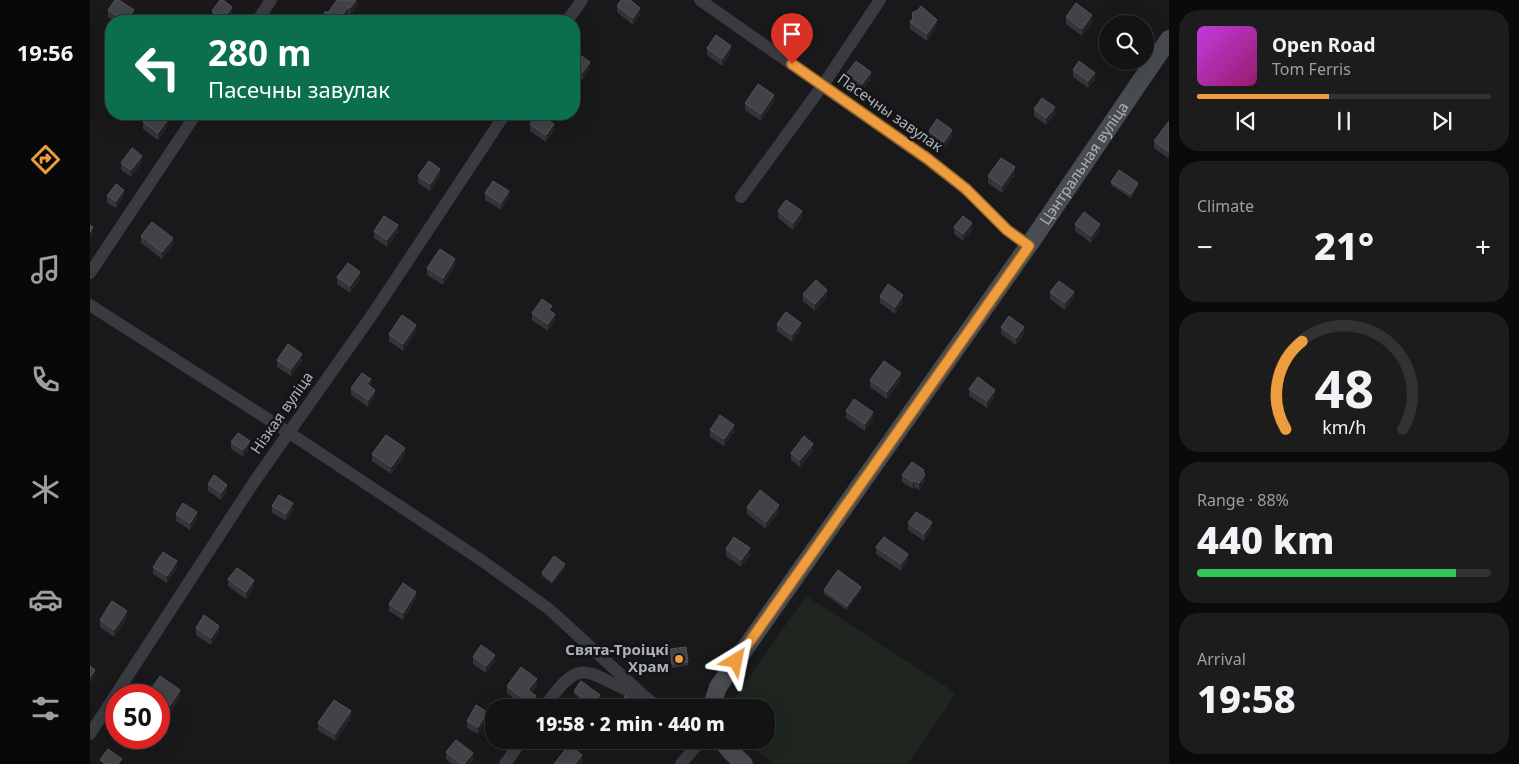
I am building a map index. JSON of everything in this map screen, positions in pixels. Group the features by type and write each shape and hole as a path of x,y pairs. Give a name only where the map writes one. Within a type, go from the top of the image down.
{"main road":[{"name":"Цэнтральная вуліца","path":"714,699 718,687 1029,246 1169,39"},
{"path":"729,749 744,764"}],"street":[{"path":"261,15 271,0"},
{"path":"571,15 582,0"},
{"name":"Пасечны завулак","path":"700,0 928,159 966,189 1007,230 1029,246"},
{"name":"Пасечны завулак","path":"741,197 823,86 880,0"},
{"path":"90,273 192,120"},
{"name":"Нізкая вуліца","path":"90,734 288,432 374,312 502,120"},
{"path":"90,305 288,432 481,560 549,609 648,699"},
{"path":"551,699 566,680 581,671 591,672 623,689 644,696"},
{"path":"505,764 516,749"},
{"path":"681,764 694,749"}],"shaded area":[{"path":"806,596 956,693 908,764 774,764 755,749 775,749 775,699 733,699"}],"building":[{"path":"115,0 119,0 134,10 130,15 115,15 108,10"},
{"path":"220,0 223,0 232,7 227,15 218,15 212,11"},
{"path":"337,0 356,0 342,15 323,15 326,11 328,13"},
{"path":"621,0 630,0 640,8 633,18 617,6"},
{"path":"1076,3 1092,15 1082,29 1066,17"},
{"path":"921,6 937,20 927,34 910,22 913,18 912,13"},
{"path":"716,35 731,46 722,59 707,48"},
{"path":"580,55 590,62 582,73 580,72"},
{"path":"856,61 871,72 862,84 847,73"},
{"path":"1079,61 1095,73 1088,81 1073,70"},
{"path":"758,84 774,95 761,114 745,103"},
{"path":"1042,98 1055,107 1046,118 1034,109"},
{"path":"937,119 952,130 944,142 929,131"},
{"path":"144,120 167,120 158,133 143,122"},
{"path":"533,120 547,120 554,124 546,135 530,124"},
{"path":"1169,121 1169,152 1154,141"},
{"path":"132,148 142,156 131,170 121,163"},
{"path":"1001,158 1015,167 1002,186 988,176"},
{"path":"429,161 440,169 430,184 418,176"},
{"path":"1119,170 1138,183 1131,194 1111,182"},
{"path":"493,181 509,191 501,203 485,193"},
{"path":"116,184 124,190 116,201 107,196"},
{"path":"786,200 802,211 793,223 778,211"},
{"path":"1084,212 1100,224 1091,236 1075,224"},
{"path":"384,216 398,225 387,240 374,231"},
{"path":"963,216 972,223 963,234 954,227"},
{"path":"152,222 173,238 162,252 141,236"},
{"path":"440,249 455,259 443,278 427,268"},
{"path":"348,263 360,272 350,286 337,277"},
{"path":"816,280 827,290 815,304 803,294"},
{"path":"1059,281 1074,292 1065,303 1050,292"},
{"path":"888,284 903,295 895,307 880,296"},
{"path":"542,299 552,306 549,310 555,314 548,324 532,313"},
{"path":"786,312 801,323 792,335 777,324"},
{"path":"402,315 416,325 403,344 389,334"},
{"path":"1009,316 1024,327 1016,338 1001,327"},
{"path":"288,344 302,354 291,369 277,360"},
{"path":"884,361 901,373 887,392 870,380"},
{"path":"362,373 371,379 367,384 375,390 368,400 351,388"},
{"path":"978,377 995,390 987,401 969,389"},
{"path":"854,399 873,412 865,424 846,411"},
{"path":"720,415 734,425 724,439 710,430"},
{"path":"238,433 250,441 243,450 231,442"},
{"path":"386,435 405,448 391,467 372,454"},
{"path":"804,436 813,444 800,460 791,453"},
{"path":"912,462 924,470 925,474 919,483 914,480 913,482 902,475"},
{"path":"214,475 227,485 221,493 208,484"},
{"path":"760,490 779,505 766,522 747,507"},
{"path":"279,495 293,503 286,514 272,506"},
{"path":"183,503 197,512 190,523 176,514"},
{"path":"916,512 932,522 924,534 908,523"},
{"path":"734,537 750,548 741,560 726,549"},
{"path":"884,537 908,554 901,564 876,547"},
{"path":"163,552 177,561 167,576 153,567"},
{"path":"554,556 565,564 552,581 542,573"},
{"path":"237,568 254,580 246,592 228,579"},
{"path":"838,570 861,587 847,606 824,590"},
{"path":"403,583 416,592 403,613 389,604"},
{"path":"112,601 127,611 114,630 100,620"},
{"path":"204,615 219,626 211,638 196,628"},
{"path":"481,645 495,655 486,666 473,657"},
{"name":"Свята-Троіцкі Храм","path":"686,647 688,662 672,664 670,649"},
{"path":"90,666 95,670 90,677"},
{"path":"521,667 537,679 528,690 536,696 534,699 524,699 507,686"},
{"path":"160,676 180,690 170,705 170,684 154,684"},
{"path":"581,681 600,695 597,699 584,699 574,691"},
{"path":"334,700 351,711 335,734 318,723"},
{"path":"476,705 485,711 485,715 478,727 467,721"},
{"path":"456,740 473,753 464,764 461,764 446,752"},
{"path":"108,749 122,759 118,764 105,764 100,760"},
{"path":"566,749 574,749 582,755 575,764 554,764"}],"place":[{"name":"Свята-Троіцкі Храм","path":"679,659"}],"route":[{"path":"736,661 1029,246 1007,230 966,189 928,159 792,64"}]}
